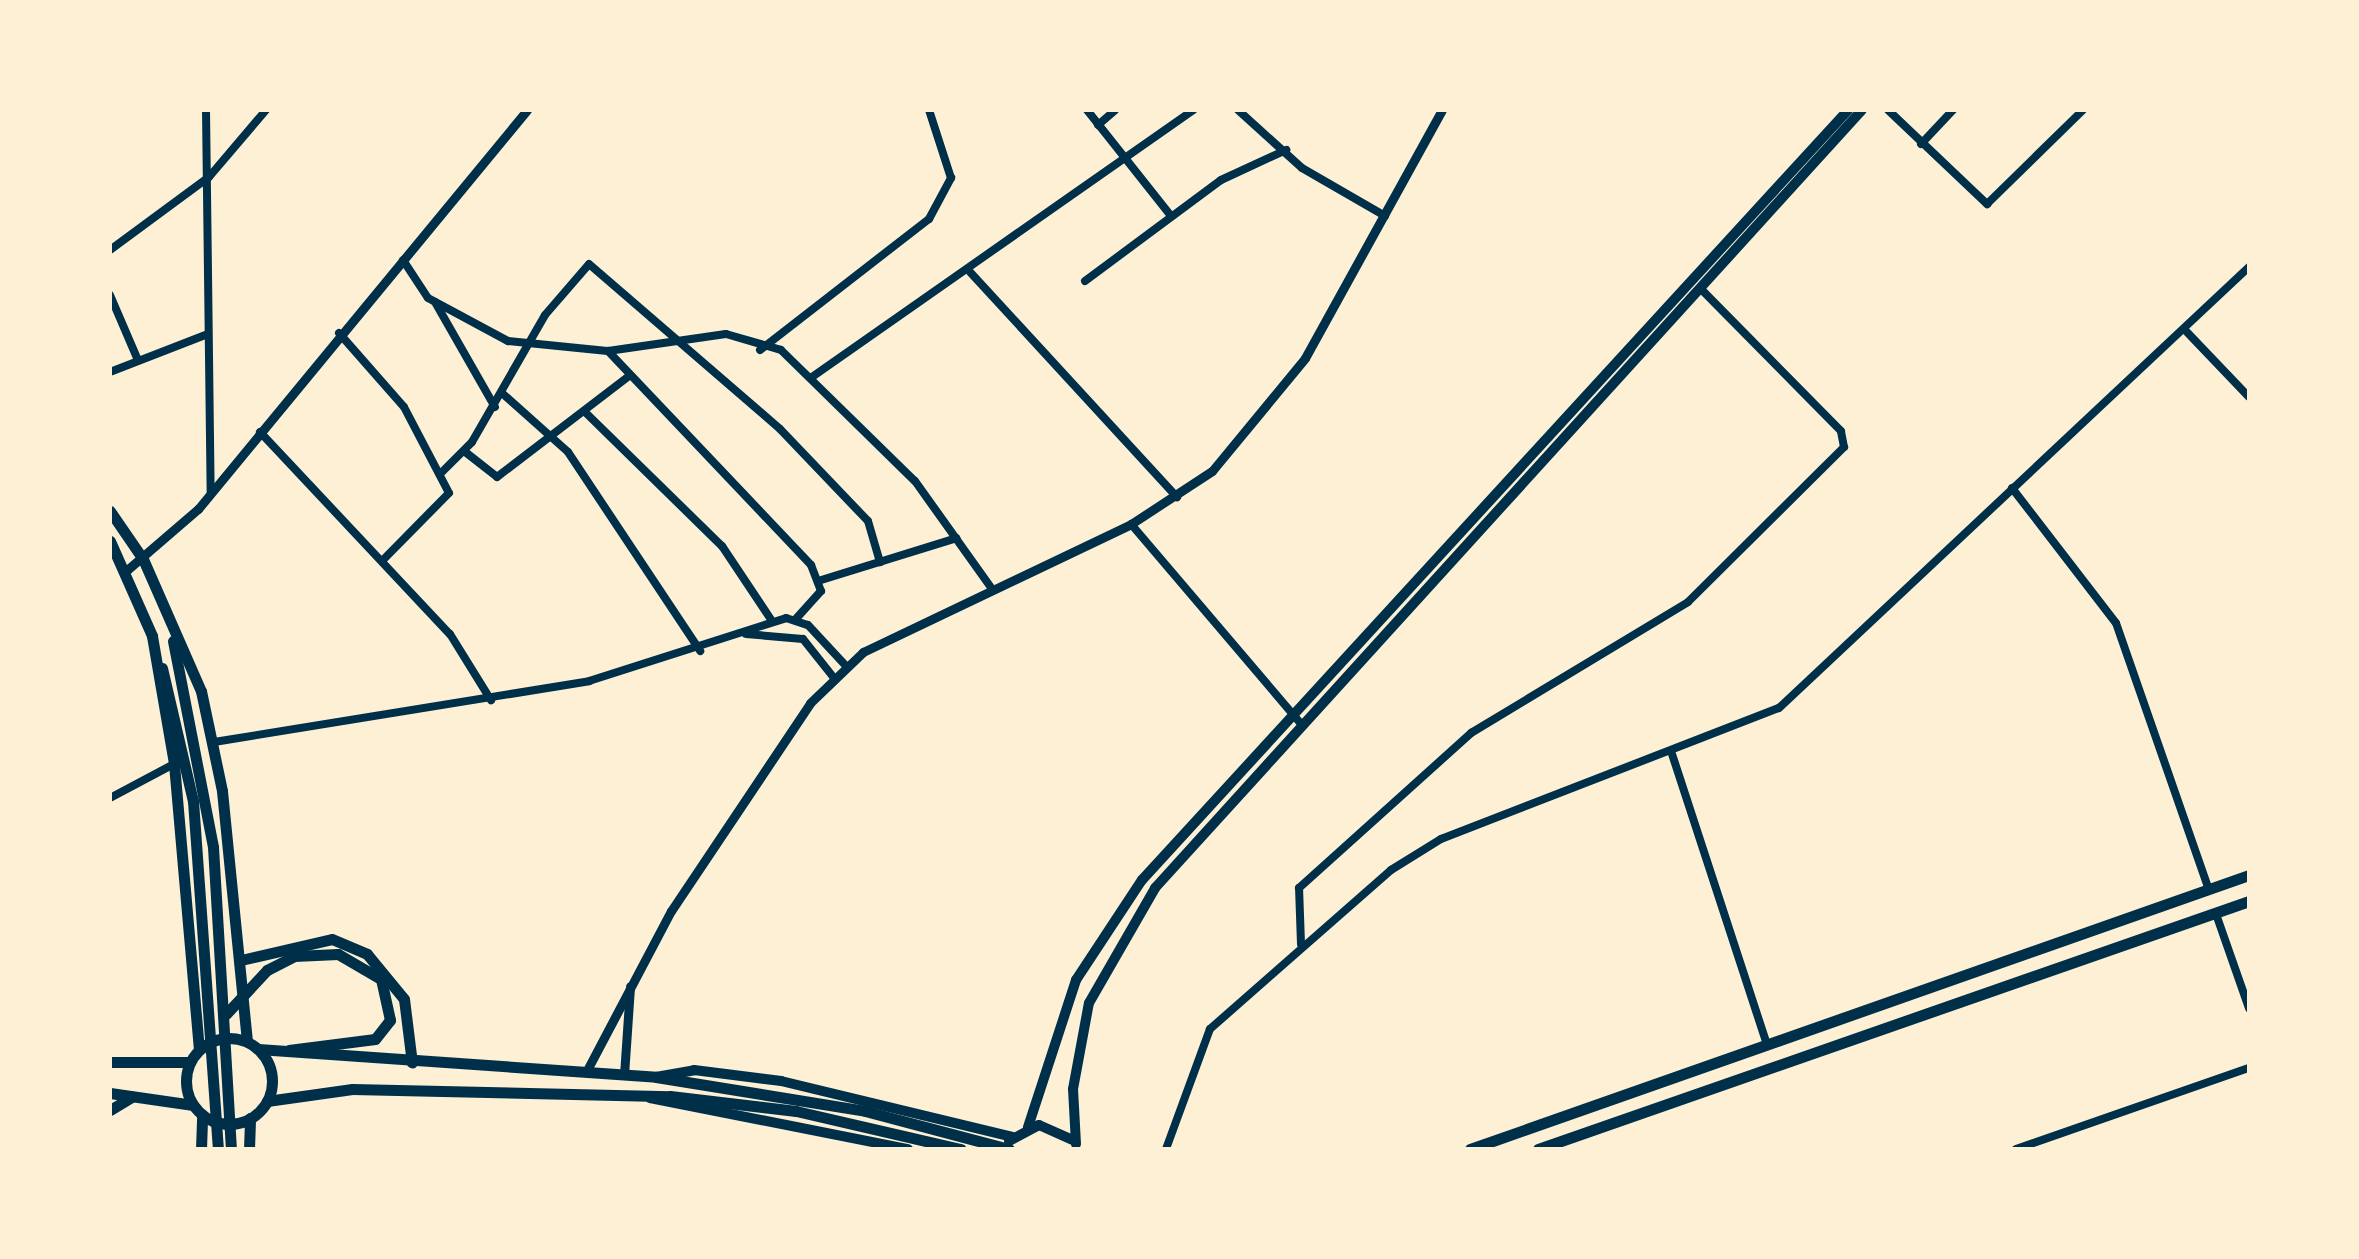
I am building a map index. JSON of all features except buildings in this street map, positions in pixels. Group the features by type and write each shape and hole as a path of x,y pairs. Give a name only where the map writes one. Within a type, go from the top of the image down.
{"main road":[{"path":"1008,1145 1028,1127 1098,939 1292,714 1848,110"},
{"path":"1077,1147 1079,1050 1105,964 1155,888 1862,110"},
{"path":"110,510 143,559 214,742 252,1045 272,1073 267,1101 250,1118 249,1149"},
{"path":"110,541 128,570 179,722 205,920 218,1149"},
{"path":"168,622 203,763 220,919 231,1149"},
{"path":"152,636 174,764 199,1050 190,1062 201,1149"},
{"path":"1470,1149 2249,875"},
{"path":"1538,1149 2249,902"},
{"path":"241,960 332,939 368,954 404,998 412,1063"},
{"path":"226,1014 266,970 294,956 338,954 373,971 391,1006 375,1039 280,1053"},
{"path":"199,1050 252,1045 280,1053 670,1078 797,1098 1008,1145"},
{"path":"110,1062 190,1062"},
{"path":"656,1077 694,1070 780,1081 1008,1145"},
{"path":"267,1101 352,1089 670,1096 796,1112 961,1149"},
{"path":"110,1093 250,1118"},
{"path":"110,1110 135,1096"},
{"path":"644,1097 908,1149"},
{"path":"1028,1127 1050,1126 1077,1147"}],"street":[{"path":"206,110 211,494"},
{"path":"110,250 208,177 266,110"},
{"path":"128,570 211,494 527,110"},
{"path":"760,350 928,219 951,178 929,110"},
{"path":"1086,110 1171,216"},
{"path":"1098,125 1115,110"},
{"path":"812,377 970,272 1194,110"},
{"path":"1238,110 1286,150 1385,216"},
{"path":"586,1072 631,978 834,678 846,666 1177,497 1271,406 1385,216 1442,110"},
{"path":"1888,110 1987,204 2083,110"},
{"path":"1921,144 1954,110"},
{"path":"1084,281 1171,216 1286,150"},
{"path":"404,260 435,302 495,407"},
{"path":"442,472 464,451 504,394 529,346 589,264 684,344 855,506 880,562"},
{"path":"1166,1149 1210,1029 1302,944 1442,839 1672,754 1779,708 2249,267"},
{"path":"970,272 1177,497"},
{"path":"1302,944 1292,899 1311,877 1515,700 1688,602 1844,447 1841,431 1700,288"},
{"path":"110,295 137,358"},
{"path":"435,302 529,346 608,351 684,344 735,334 760,350 781,350 812,377 957,538 992,590"},
{"path":"2184,328 2249,397"},
{"path":"110,372 137,358 208,334"},
{"path":"340,334 404,406 442,472 447,501 384,559"},
{"path":"214,742 492,700 700,651 772,621 796,620 819,596 818,581 773,518 608,351"},
{"path":"464,451 492,479 554,438 629,376"},
{"path":"504,394 554,438 700,651"},
{"path":"585,412 722,546 772,621"},
{"path":"260,432 384,559 492,700"},
{"path":"2012,488 2116,623 2209,890"},
{"path":"1130,524 1302,725"},
{"path":"818,581 957,538"},
{"path":"796,620 846,666"},
{"path":"742,634 803,640 834,678"},
{"path":"1672,754 1766,1045"},
{"path":"110,798 174,764"},
{"path":"2216,914 2249,1008"},
{"path":"624,1074 631,978"},
{"path":"2016,1149 2249,1068"}]}
